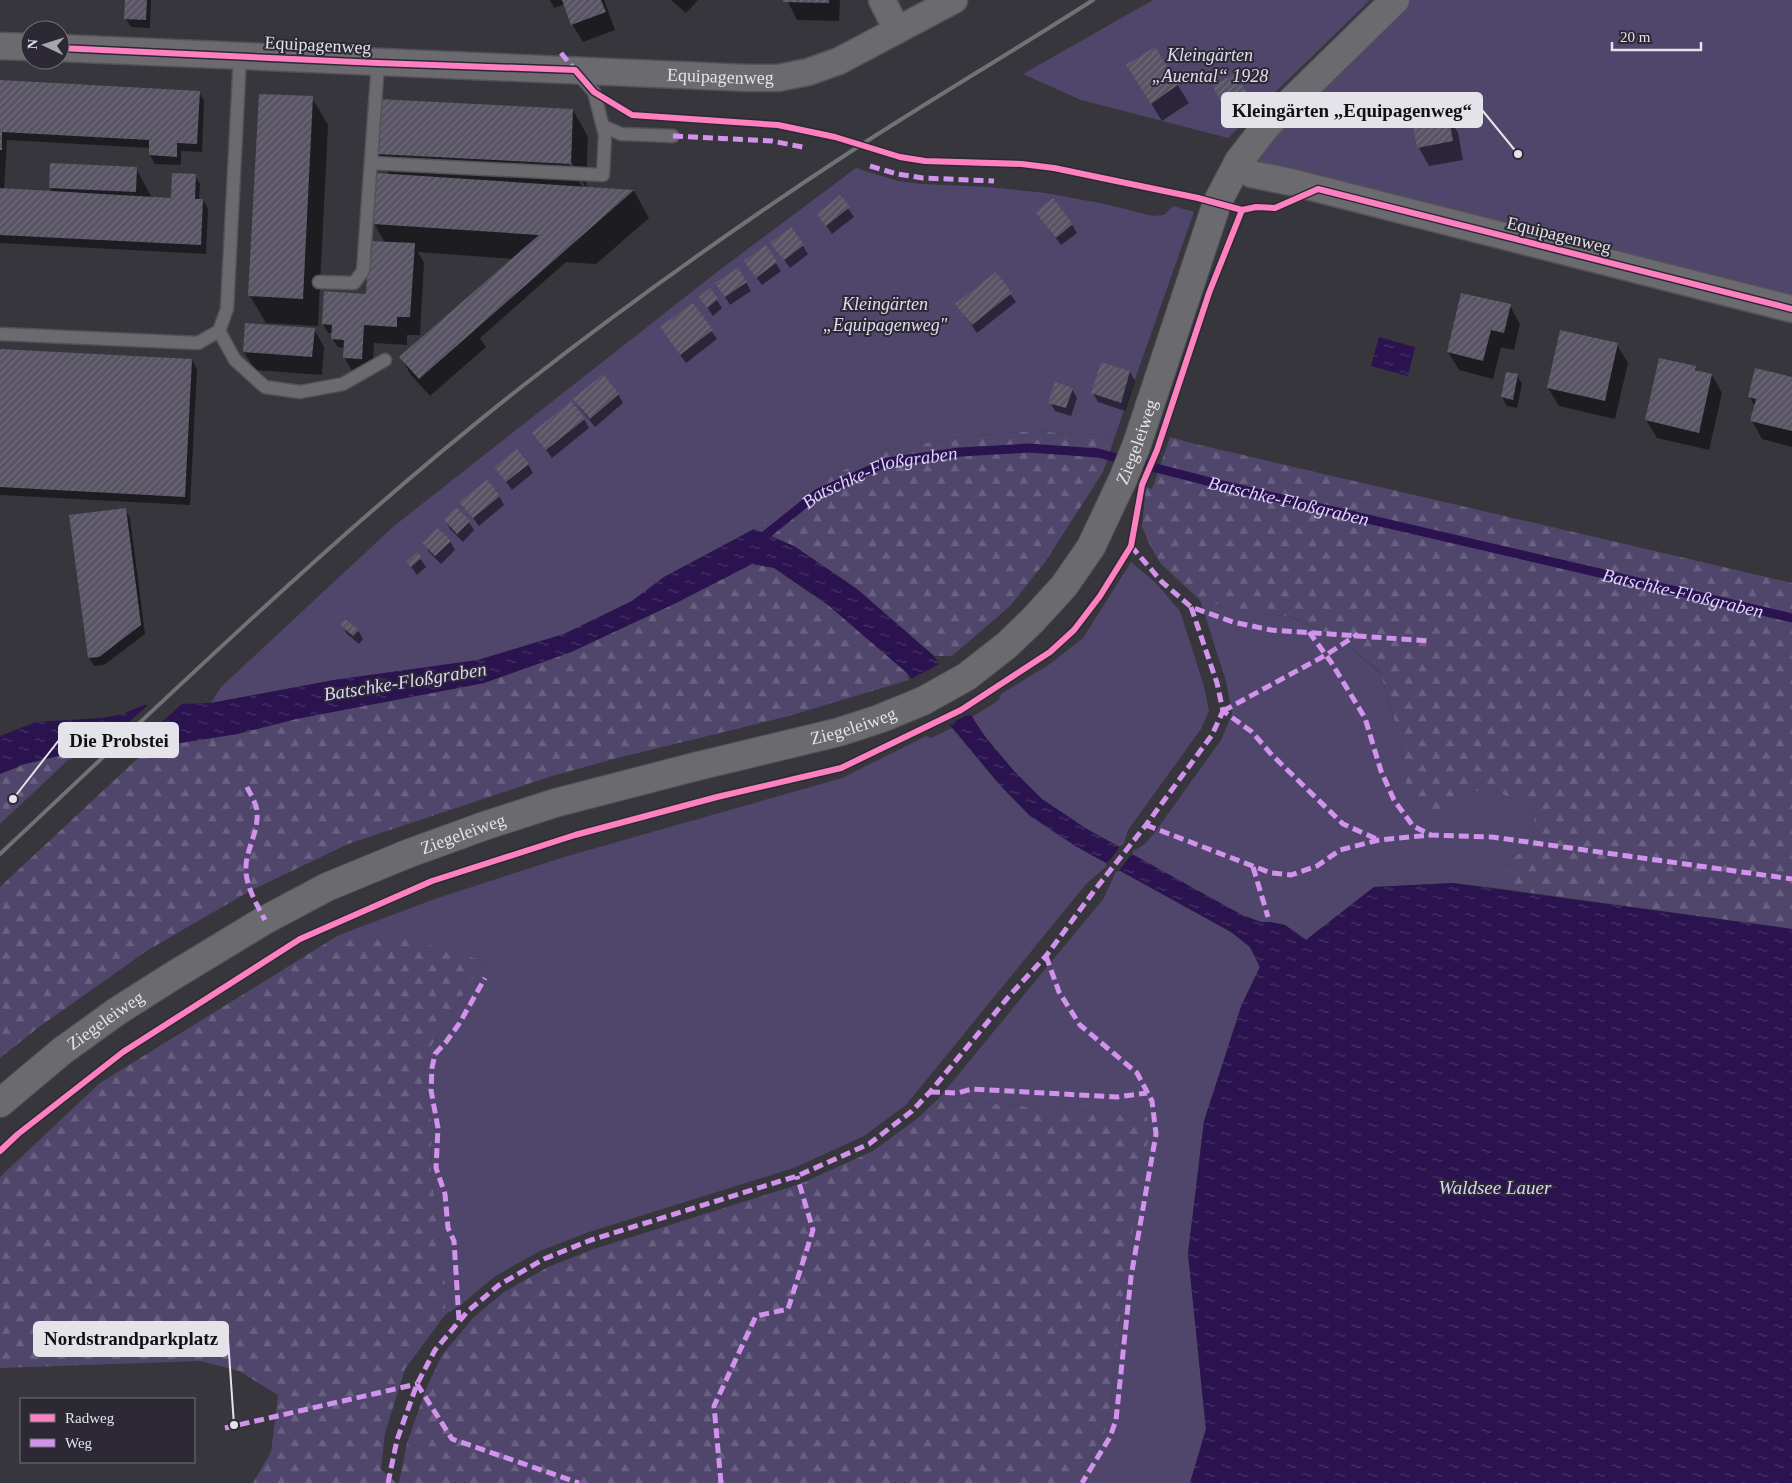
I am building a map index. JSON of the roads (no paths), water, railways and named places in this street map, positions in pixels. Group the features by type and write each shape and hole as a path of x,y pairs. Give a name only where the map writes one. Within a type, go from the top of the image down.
{"main road":[{"name":"Ziegeleiweg","path":"0,1103 62,1051 124,1007 265,920 327,888 416,851 555,803 839,732 879,719 922,701 966,677 1007,645 1064,586 1091,547 1137,444 1217,203 1239,161 1267,125 1395,0"}],"street":[{"path":"882,0 897,30"},
{"name":"Equipagenweg","path":"70,48 378,63 778,78 808,72 839,61 954,0"},
{"path":"0,46 20,47"},
{"name":"Equipagenweg","path":"1239,161 1251,174 1291,182 1792,309"}],"lane":[{"path":"0,334 198,342 219,331 227,309 240,56"},
{"path":"319,282 354,282 363,271 378,63"},
{"path":"371,164 603,175 606,135 594,92 575,70"},
{"path":"603,126 622,134 673,136"},
{"path":"219,331 235,360 265,387 300,392 343,384 385,360"}],"water":[{"path":"1379,337 1415,347 1408,376 1371,366"},
{"name":"Waldsee Lauer","path":"754,529 794,546 857,589 934,656 983,734 1014,771 1042,799 1087,829 1242,915 1261,922 1285,925 1306,940 1374,887 1453,883 1792,929 1792,1483 1190,1483 1206,1429 1188,1254 1204,1121 1242,1004 1260,967 1250,947 1231,932 1077,847 1029,815 999,784 907,673 828,605 774,568 752,564 674,604 571,652 484,683 296,719 237,734 167,745 96,747 25,764 0,774 0,736 36,722 102,718 123,714 143,705 211,703 334,680 478,660 564,634 632,601 664,577"}],"waterway":[{"name":"Batschke‐Floßgraben","path":"758,541 818,493 887,462 960,452 1029,448 1098,453 1222,485 1792,618"}],"railway":[{"path":"0,854 255,615 385,499 520,388 642,296 766,208 880,133 1093,0"}],"place":[{"name":"Kleingärten „Equipagenweg“","path":"1518,154"},
{"name":"Die Probstei","path":"13,799"},
{"name":"Nordstrandparkplatz","path":"234,1425"}],"park label":[{"name":"Kleingärten „Auental“ 1928","path":"1210,65"},
{"name":"Kleingärten „Equipagenweg\"","path":"885,314"}]}
